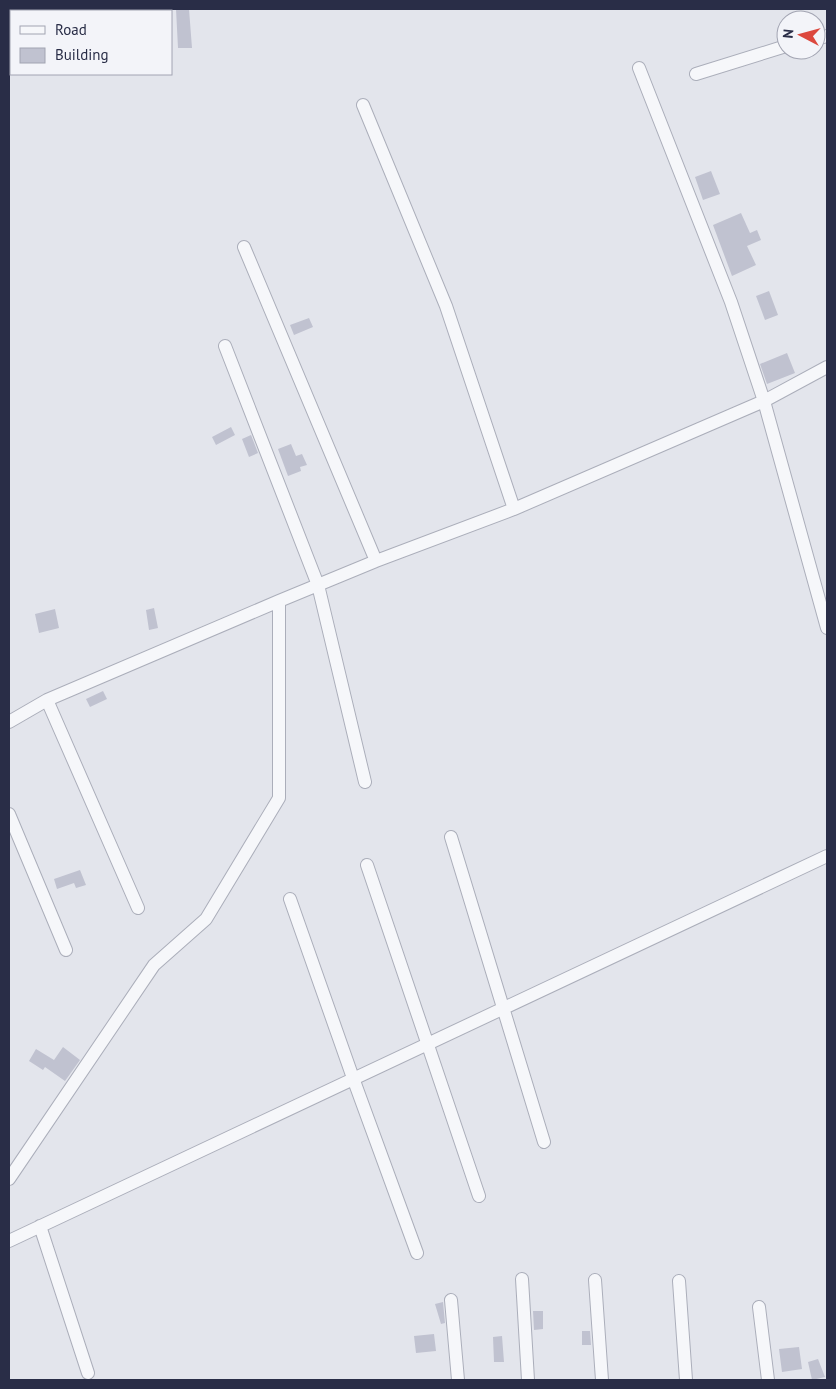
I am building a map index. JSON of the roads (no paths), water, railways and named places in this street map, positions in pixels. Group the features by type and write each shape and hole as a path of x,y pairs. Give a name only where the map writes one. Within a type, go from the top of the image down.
{"street":[{"path":"696,74 776,49"},
{"path":"639,68 731,302 764,401 827,628"},
{"path":"363,105 446,306 514,509"},
{"path":"244,247 376,561"},
{"path":"225,346 318,585 365,782"},
{"path":"9,722 47,700 279,601 376,561 514,509 764,401 827,367"},
{"path":"9,1179 154,965 206,919 279,798 279,601"},
{"path":"47,700 138,908"},
{"path":"9,814 66,950"},
{"path":"451,837 544,1142"},
{"path":"9,1240 827,856"},
{"path":"367,865 479,1196"},
{"path":"290,899 417,1253"},
{"path":"40,1226 88,1372"},
{"path":"522,1279 528,1380"},
{"path":"595,1280 602,1380"},
{"path":"679,1281 686,1380"},
{"path":"452,1300 458,1380"},
{"path":"759,1307 768,1380"}]}
